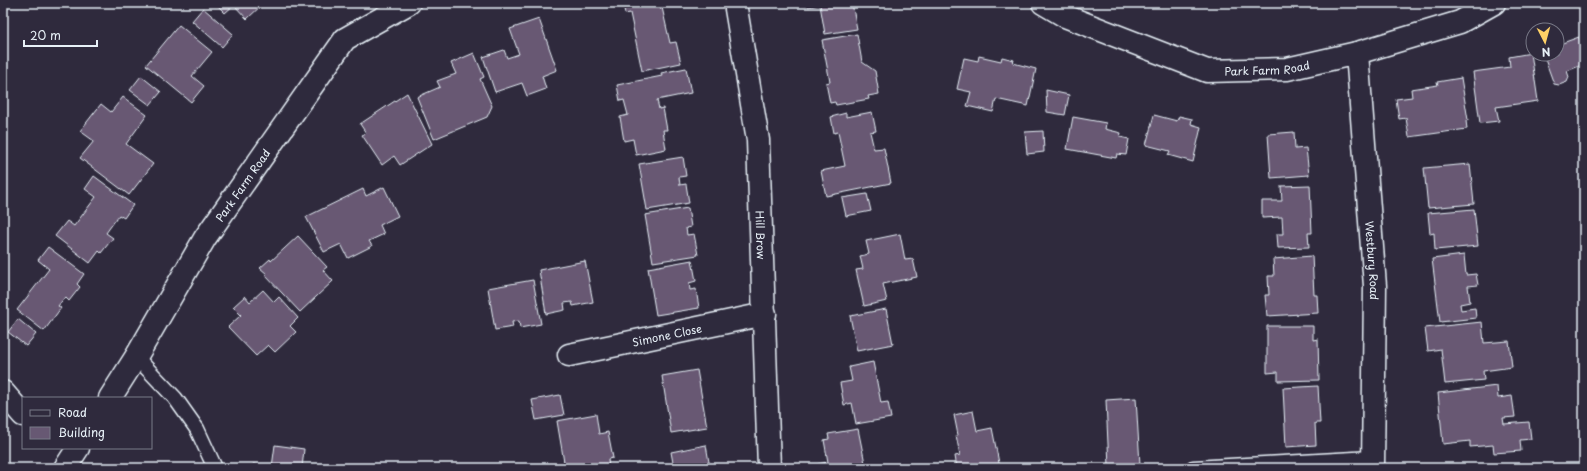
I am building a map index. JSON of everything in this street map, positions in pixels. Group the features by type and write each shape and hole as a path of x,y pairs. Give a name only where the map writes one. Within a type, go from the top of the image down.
{"street":[{"name":"Park Farm Road","path":"111,397 136,357 205,238 345,39 409,3"},
{"name":"Hill Brow","path":"735,3 758,140 769,468"},
{"name":"Park Farm Road","path":"1043,3 1065,16 1207,71 1287,69 1357,53 1460,22 1494,3"},
{"name":"Westbury Road","path":"1357,53 1375,286 1372,463"},
{"name":"Simone Close","path":"569,355 765,314"},
{"path":"3,392 22,414"}],"lane":[{"path":"136,357 175,398 197,429 215,468"},
{"path":"1193,468 1372,463"}],"building":[{"path":"215,3 264,3 247,19 234,5 225,13"},
{"path":"623,3 661,3 670,43 676,42 681,63 642,71 630,13 625,14"},
{"path":"807,3 852,3 857,29 825,34 820,5 808,7"},
{"path":"203,8 233,34 222,47 192,21"},
{"path":"539,19 557,70 542,76 546,89 527,96 522,83 495,92 483,57 504,50 507,58 519,54 510,29"},
{"path":"179,25 212,52 192,76 204,86 191,102 146,65"},
{"path":"857,34 862,62 875,71 879,94 868,96 869,99 836,105 835,102 830,103 826,83 830,82 822,40"},
{"path":"1579,37 1584,51 1584,64 1567,71 1569,77 1567,82 1559,85 1554,84 1546,62 1565,62 1565,42"},
{"path":"474,53 484,77 480,79 492,106 487,117 434,139 417,97 440,87 437,81 456,74 451,63"},
{"path":"1525,54 1525,62 1532,62 1538,101 1496,107 1499,121 1480,123 1473,72 1510,67 1509,57"},
{"path":"979,56 1001,61 1002,57 1014,60 1013,63 1036,69 1028,106 996,99 993,112 967,106 971,92 957,89 964,58 978,61"},
{"path":"686,68 691,93 657,100 659,109 663,108 667,130 663,130 666,149 636,155 633,139 624,141 620,117 628,115 624,100 620,101 617,85 662,76 661,73"},
{"path":"141,76 161,92 150,105 130,90"},
{"path":"1461,78 1468,120 1466,121 1467,129 1409,137 1406,118 1399,119 1396,99 1412,97 1411,89 1438,85 1437,82"},
{"path":"1046,90 1069,95 1065,115 1047,112"},
{"path":"407,93 432,144 400,165 394,156 382,165 362,135 366,133 360,124"},
{"path":"123,97 147,115 126,144 153,164 129,195 80,158 94,141 80,131 101,104 111,112"},
{"path":"872,112 876,131 870,132 874,149 884,148 891,183 826,196 821,171 845,166 838,132 834,133 831,117 846,113 846,117"},
{"path":"1154,115 1177,121 1179,116 1192,119 1191,124 1201,127 1193,162 1168,155 1170,151 1146,145"},
{"path":"1073,117 1106,123 1105,129 1121,133 1120,137 1129,139 1126,155 1117,154 1116,158 1067,149"},
{"path":"1043,131 1044,152 1027,154 1025,132"},
{"path":"1294,132 1295,149 1306,148 1309,175 1271,178 1268,134"},
{"path":"683,157 686,176 679,177 680,185 686,184 689,203 647,210 639,164"},
{"path":"1470,164 1474,204 1428,208 1424,168"},
{"path":"94,176 133,205 124,218 119,215 106,233 113,238 101,253 99,251 90,263 55,236 67,221 74,226 96,197 85,189"},
{"path":"1310,185 1312,233 1308,233 1309,247 1278,248 1277,234 1283,234 1282,217 1262,218 1262,201 1282,201 1281,186"},
{"path":"384,187 398,216 380,225 384,234 369,241 372,246 348,258 341,244 324,252 306,217 363,189 366,196"},
{"path":"867,194 871,211 846,216 842,198"},
{"path":"688,208 691,227 686,228 687,235 694,234 698,255 653,262 645,215"},
{"path":"1474,209 1478,246 1435,250 1434,233 1430,234 1428,213"},
{"path":"900,234 905,260 913,259 917,277 883,284 887,301 864,306 856,270 863,269 860,256 869,254 866,241"},
{"path":"298,236 327,267 323,270 333,281 300,312 260,268 270,259 271,261"},
{"path":"48,247 84,274 77,284 80,287 69,301 65,297 58,306 61,308 44,331 17,310 49,269 38,260"},
{"path":"1464,255 1466,275 1476,274 1478,285 1468,286 1470,302 1460,304 1461,310 1475,308 1476,318 1440,322 1432,259"},
{"path":"1312,256 1314,295 1317,295 1318,313 1267,316 1265,295 1269,295 1268,276 1274,276 1273,259"},
{"path":"692,260 696,281 689,283 690,290 696,289 699,308 656,315 648,268"},
{"path":"585,261 593,302 573,306 572,302 564,303 565,310 546,314 539,270"},
{"path":"533,280 541,324 520,328 519,321 512,322 513,327 495,330 488,288"},
{"path":"263,290 274,302 279,297 298,318 290,326 296,332 275,352 268,345 256,356 228,327 241,315 233,307 245,296 250,302"},
{"path":"886,309 893,344 857,351 850,316"},
{"path":"18,319 36,334 26,346 8,332"},
{"path":"1482,322 1484,343 1509,341 1512,367 1483,371 1484,380 1445,384 1441,349 1428,351 1425,328"},
{"path":"1267,326 1313,326 1313,340 1318,339 1319,380 1278,381 1278,372 1267,373"},
{"path":"873,362 881,403 888,402 891,418 856,424 852,403 844,405 840,383 852,381 849,367"},
{"path":"697,370 707,427 671,433 662,376"},
{"path":"1318,386 1320,423 1315,423 1316,445 1286,447 1283,388"},
{"path":"1497,386 1498,398 1512,396 1515,417 1503,418 1504,424 1529,422 1531,439 1520,440 1521,451 1494,453 1493,445 1470,447 1470,441 1443,444 1438,393"},
{"path":"560,395 564,415 536,420 532,400"},
{"path":"1136,398 1140,465 1109,466 1106,400"},
{"path":"973,411 977,431 992,428 1000,468 957,468 955,456 960,455 954,415"},
{"path":"596,414 599,434 608,432 613,458 608,459 609,468 565,468 557,421"},
{"path":"858,429 866,468 818,468 818,464 828,462 824,440 829,439 828,434"},
{"path":"275,445 304,449 302,468 253,468 253,464 272,467"},
{"path":"706,445 710,468 674,468 671,452"},
{"path":"1470,466 1470,468 1440,468 1440,467"}]}
